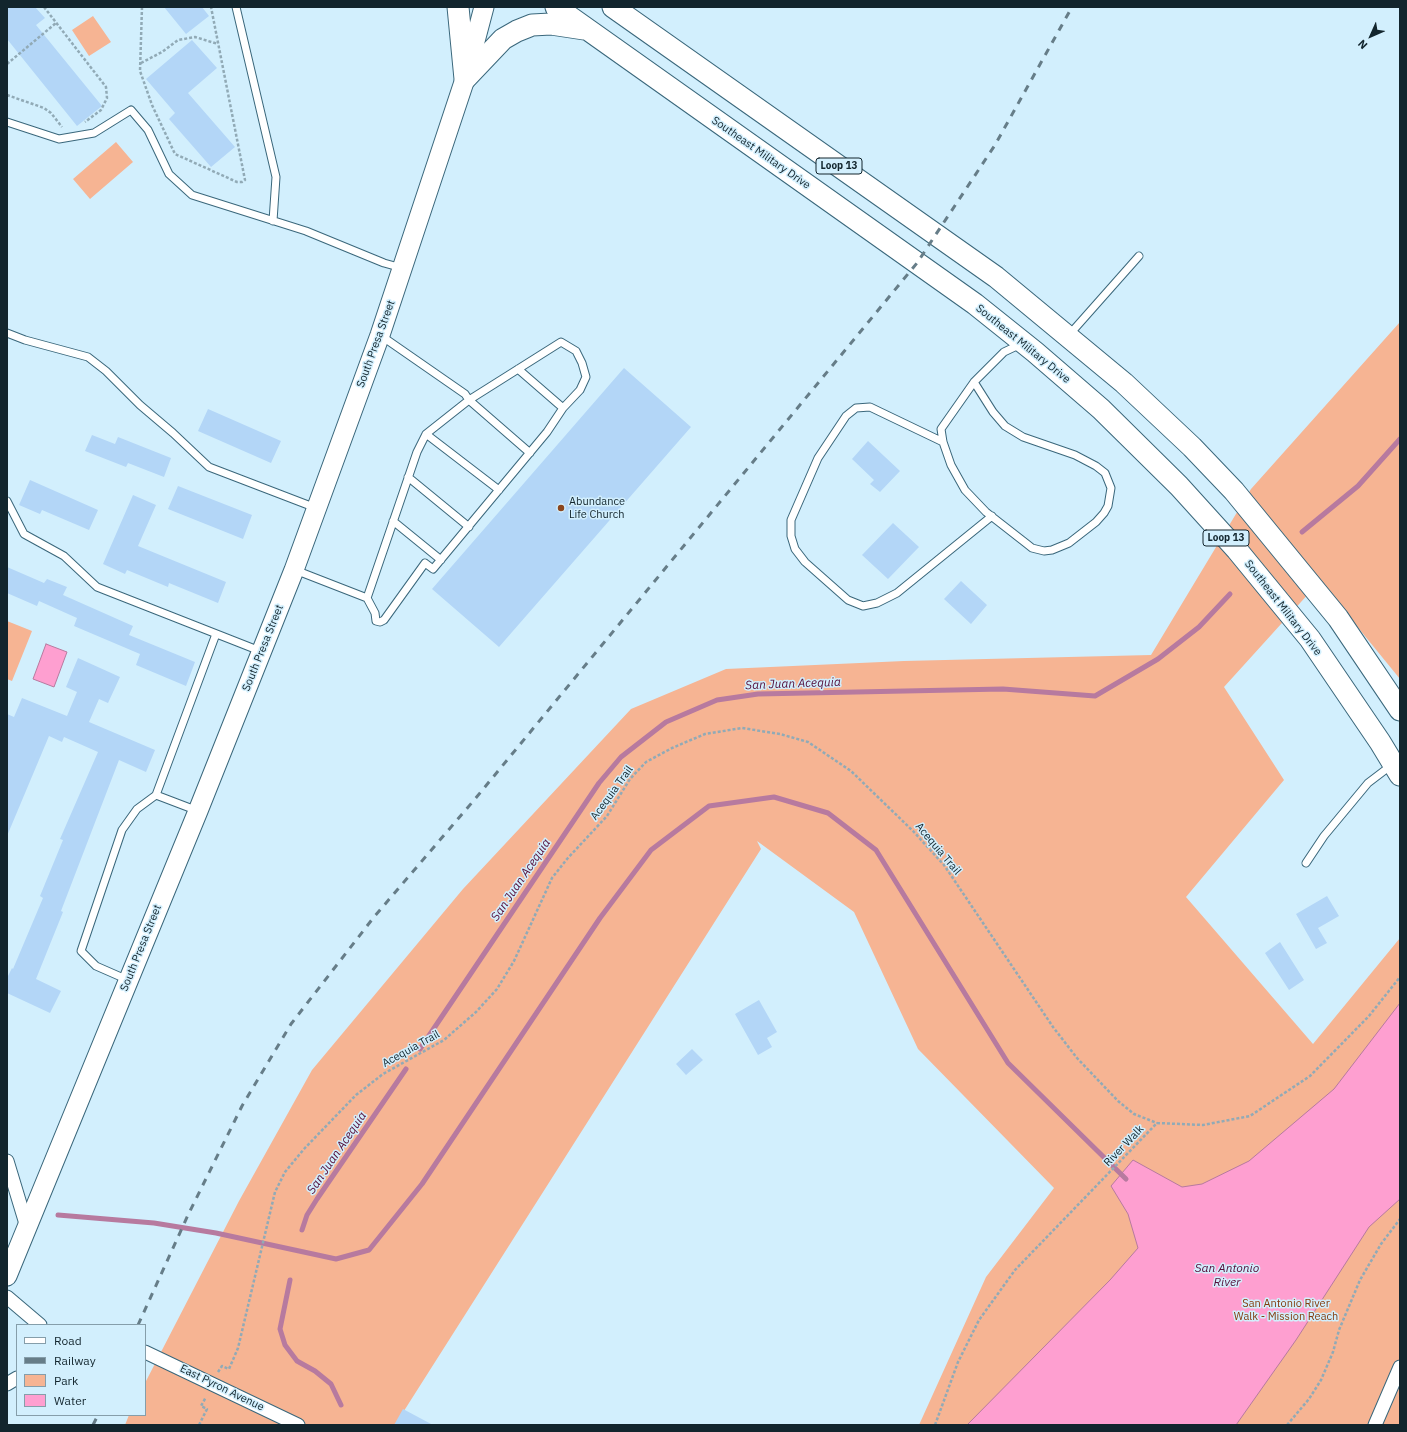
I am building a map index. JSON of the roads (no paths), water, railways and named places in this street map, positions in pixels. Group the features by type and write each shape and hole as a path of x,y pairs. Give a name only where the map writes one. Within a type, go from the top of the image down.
{"main road":[{"path":"458,7 464,79"},
{"name":"South Presa Street","path":"7,1276 198,811 294,570 380,335 464,79 484,7"},
{"name":"Southeast Military Drive","path":"556,7 586,30 975,304 1101,409 1180,486 1237,550 1310,639 1398,766"},
{"name":"Loop 13","path":"613,7 996,277 1136,394 1234,491 1338,618 1400,710"},
{"path":"464,79 503,39 517,31 532,25 551,24 586,30"},
{"path":"1023,343 1045,318"}],"street":[{"path":"7,1161 27,1228"},
{"path":"7,1297 39,1324"},
{"name":"East Pyron Avenue","path":"146,1352 298,1425"},
{"path":"1375,1425 1396,1385 1400,1367"},
{"path":"7,1384 16,1379"}],"lane":[{"path":"236,7 276,177 273,221"},
{"path":"7,122 59,140 94,133 132,110 148,130 169,174 192,196 306,231 384,263 402,268"},
{"path":"1068,337 1139,256"},
{"path":"7,333 25,340 88,358 106,371 140,405 174,433 210,467 317,508"},
{"path":"380,335 465,394 468,400 530,453"},
{"path":"562,342 576,351 586,377 580,390 563,408 547,432 433,570 425,563 384,620 380,622 376,621 367,598 417,452 426,434 468,400 562,342"},
{"path":"974,382 993,412 1006,426 1023,437 1075,455 1096,466 1106,474 1111,488 1108,506 1096,522 1069,543 1052,550 1044,551 1032,548 992,516 974,500 956,476 943,442 941,429 974,382 1004,352 1023,343"},
{"path":"518,369 563,408"},
{"path":"943,442 870,407 856,408 846,416 818,458 791,520 791,536 795,549 805,562 848,600 863,606 877,603 897,593 992,516"},
{"path":"426,434 499,490"},
{"path":"408,477 469,527"},
{"path":"7,501 24,534 64,556 97,588 261,652"},
{"path":"393,521 441,560"},
{"path":"294,570 367,598"},
{"path":"128,980 96,966 81,951 122,830 137,809 156,795 216,634"},
{"path":"1306,862 1324,836 1368,783 1398,766"},
{"path":"156,795 198,811"}],"water":[{"path":"46,644 67,652 54,687 33,679"},
{"name":"San Antonio River","path":"1400,1003 1400,1199 1369,1227 1296,1340 1236,1425 967,1425 1110,1280 1138,1248 1128,1214 1111,1186 1133,1160 1182,1187 1202,1184 1249,1161 1334,1089"}],"waterway":[{"name":"San Juan Acequia","path":"1302,532 1358,486 1400,439"},
{"name":"San Juan Acequia","path":"420,1049 599,783 621,757 666,722 717,700 758,694 1003,689 1095,696 1158,659 1199,627 1230,594"},
{"path":"58,1215 154,1223 216,1233 336,1259 369,1250 422,1184 600,918 651,850 709,806 774,797 828,813 876,850 1008,1063 1126,1179"},
{"name":"San Juan Acequia","path":"302,1230 307,1215 317,1199 406,1069"},
{"name":"San Juan Acequia","path":"290,1280 280,1329 285,1345 297,1361 315,1371 331,1384 341,1405"}],"railway":[{"path":"138,1324 188,1215 242,1106 291,1024 374,917 475,799 917,263 995,145 1072,7"},
{"path":"93,1425 98,1416"}],"place":[{"name":"Abundance Life Church","path":"561,508"}],"park label":[{"name":"San Antonio River Walk - Mission Reach","path":"1286,1310"}]}
